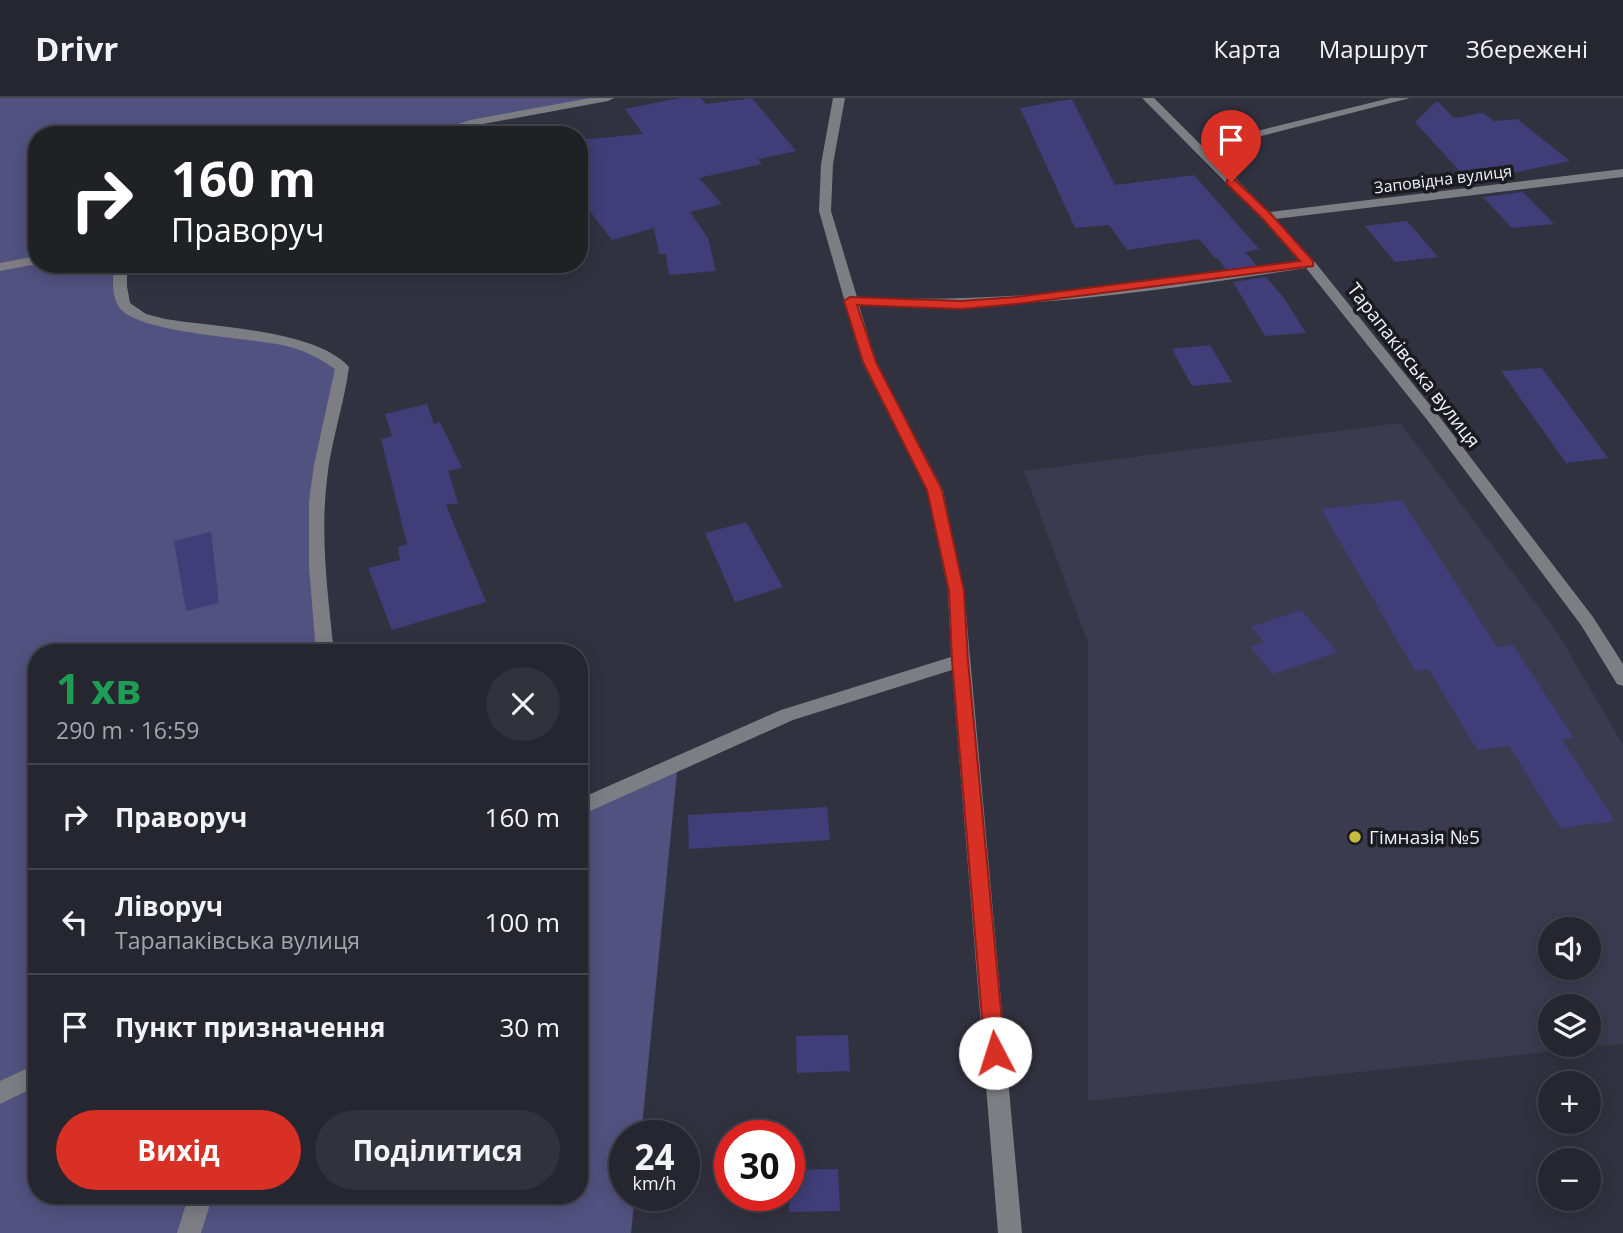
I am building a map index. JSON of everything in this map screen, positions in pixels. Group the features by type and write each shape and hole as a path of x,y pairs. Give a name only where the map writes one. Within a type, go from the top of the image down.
{"street":[{"path":"461,126 608,98"},
{"path":"839,98 827,164 825,211 869,362 934,490 956,591 1010,1233"},
{"name":"Тарапаківська вулиця","path":"1148,98 1266,216 1309,264 1433,418 1587,621 1623,679"},
{"path":"1198,149 1404,98"},
{"name":"Заповідна вулиця","path":"1266,216 1623,173"},
{"path":"0,267 28,262"},
{"path":"850,301 961,305 1016,301 1309,264"},
{"path":"121,273 120,288 125,306 137,315 166,323 305,345 330,355 342,367 340,389 319,479 318,573 324,644"},
{"path":"588,804 787,715 960,661"},
{"path":"0,1093 28,1079"},
{"path":"189,1233 198,1204"}],"shaded area":[{"path":"0,98 608,98 562,105 472,126 28,126 28,273 121,273 120,288 137,315 305,345 342,367 319,479 325,644 28,644 28,1204 588,1204 588,804 678,762 643,1120 609,1120 609,1211 633,1211 631,1233 0,1233"},
{"name":"Гімназія №5","path":"1400,423 1554,627 1623,745 1623,1044 1601,1046 1601,994 1538,994 1538,1053 1088,1101 1088,643 1024,471"}],"building":[{"path":"680,98 701,98 706,104 752,98 796,151 758,159 762,164 699,178 722,204 690,212 708,238 716,271 669,275 666,254 659,254 654,228 612,240 588,209 588,139 643,134 625,109"},
{"path":"1072,99 1115,185 1194,175 1259,249 1245,252 1257,266 1226,270 1199,239 1127,250 1109,225 1075,228 1020,108"},
{"path":"1437,101 1454,118 1483,113 1494,121 1517,119 1570,161 1507,174 1512,180 1472,185 1415,122"},
{"path":"1523,192 1554,224 1512,228 1483,197"},
{"path":"1407,221 1438,257 1395,262 1365,226"},
{"path":"1266,277 1284,298 1306,333 1265,336 1233,282"},
{"path":"1210,345 1232,382 1192,386 1172,349"},
{"path":"1542,368 1608,458 1566,463 1501,371"},
{"path":"427,404 434,424 440,422 462,468 448,471 458,503 446,505 486,602 392,630 368,568 400,560 398,547 407,544 381,439 392,436 385,414"},
{"path":"1402,500 1497,647 1513,645 1574,738 1562,739 1615,821 1560,828 1509,746 1477,750 1429,669 1415,671 1321,509"},
{"path":"746,522 783,587 735,602 705,533"},
{"path":"211,532 219,603 186,611 174,541"},
{"path":"1301,610 1338,652 1273,674 1250,647 1264,642 1251,627"},
{"path":"827,807 830,840 689,849 688,815"},
{"path":"848,1035 850,1071 797,1073 796,1036"},
{"path":"838,1169 840,1211 789,1212 805,1211 805,1170"}],"place":[{"name":"Гімназія №5","path":"1355,837"}],"route":[{"path":"995,1053 956,591 934,490 869,362 850,301 961,305 1016,301 1309,264 1231,182"}]}
